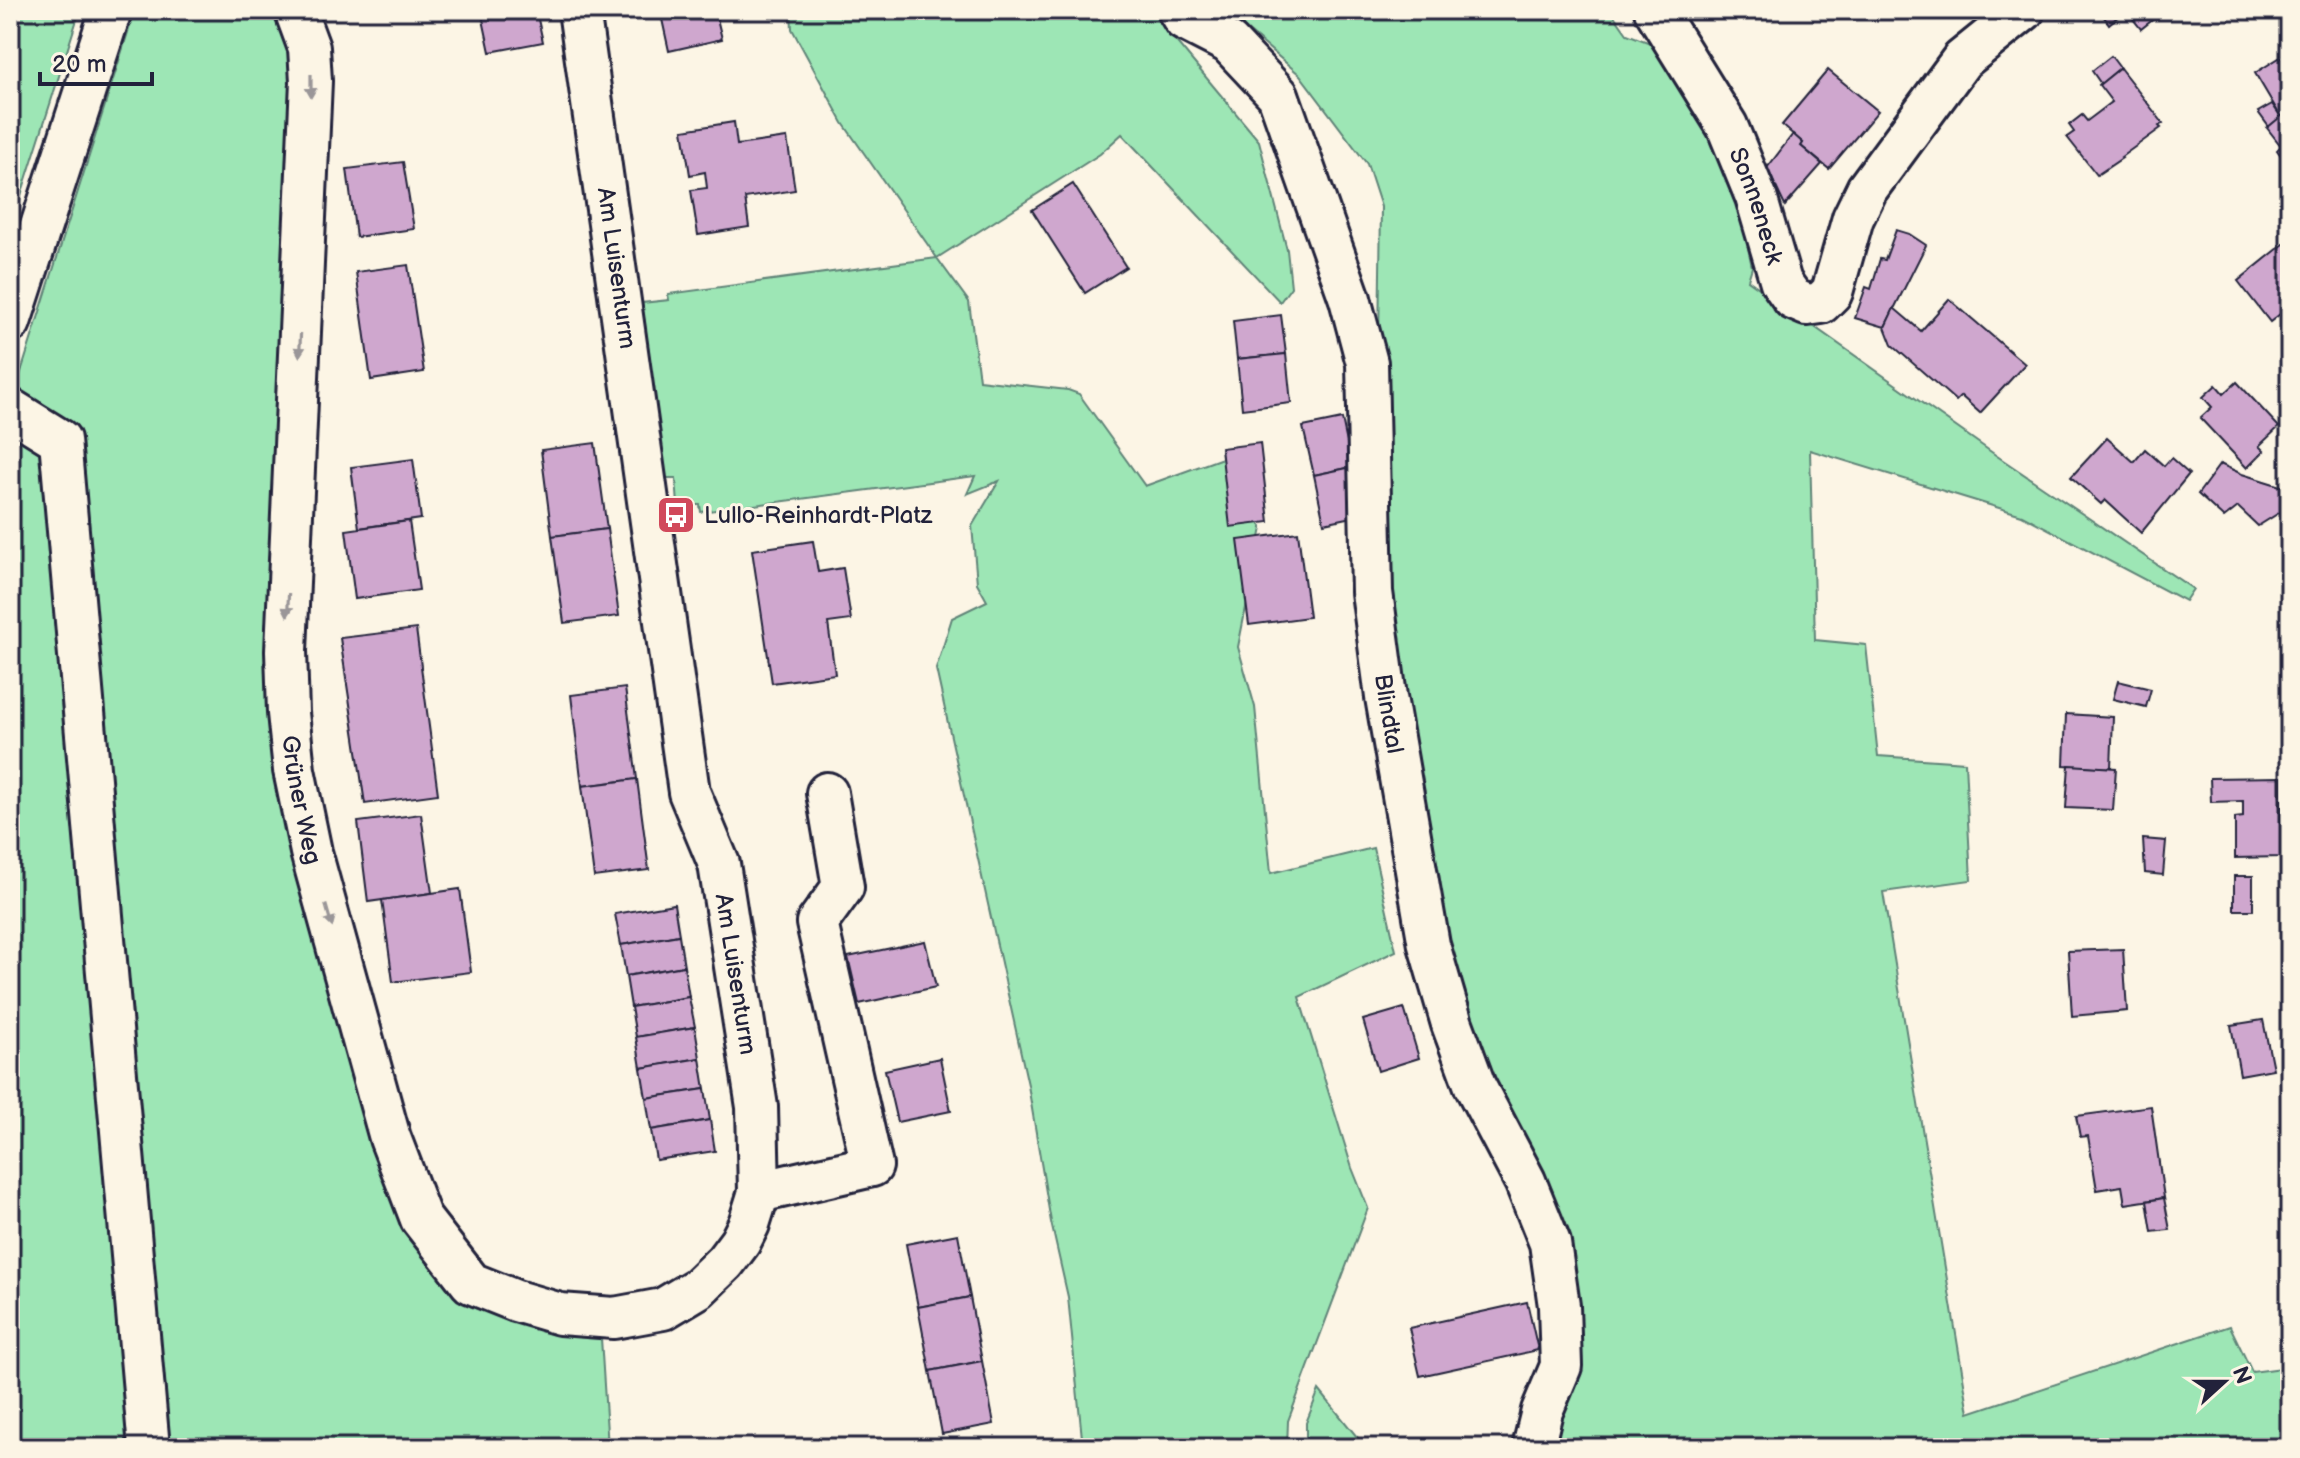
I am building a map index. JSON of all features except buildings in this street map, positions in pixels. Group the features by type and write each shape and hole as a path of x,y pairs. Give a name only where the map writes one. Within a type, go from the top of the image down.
{"street":[{"path":"10,322 111,10"},
{"name":"Grüner Weg","path":"295,10 309,48 311,81 286,651 288,713 294,770 311,852 390,1138 421,1219 471,1283 516,1301 560,1314 614,1318 663,1309 698,1288 725,1262"},
{"name":"Am Luisenturm","path":"579,10 689,792 719,864 757,1107 759,1192 749,1224 725,1262"},
{"name":"Blindtal","path":"1178,10 1184,20 1229,43 1278,95 1350,299 1367,363 1372,592 1386,697 1429,945 1452,1024 1475,1086 1525,1181 1550,1243 1559,1306 1561,1366 1542,1411 1533,1448"},
{"name":"Sonneneck","path":"1655,10 1727,126 1756,197 1781,282 1793,299 1807,305 1821,303 1832,292 1853,218 1867,189 1962,60 2024,10"},
{"path":"10,409 60,440 149,1448"},
{"path":"759,1192 872,1166 817,923 843,887 827,793"}],"green space":[{"path":"10,10 80,10 10,230"},
{"path":"135,10 277,10 292,62 268,650 370,1131 479,1303 512,1322 555,1333 601,1338 608,1448 12,1448 10,407"},
{"path":"791,10 1150,10 1259,141 1287,250 1291,287 1280,302 1122,134 1100,154 937,258 843,123 792,29"},
{"path":"1224,10 1610,10 1627,34 1663,48 1734,180 1752,267 1748,280 1997,456 2193,589 2185,601 2022,515 1810,450 1815,640 1866,645 1878,756 1965,762 1971,880 1883,892 1969,1413 2230,1326 2252,1372 2290,1367 2290,1448 1544,1448 1569,1355 1466,1035 1422,833 1380,549 1390,473 1390,420 1378,407 1381,207 1367,164 1300,75"},
{"path":"937,258 969,302 979,380 1068,390 1079,394 1145,486 1225,457 1262,528 1238,647 1255,707 1271,873 1373,848 1396,951 1299,997 1352,1168 1368,1208 1288,1421 1287,1448 1083,1448 1068,1297 1051,1222 1028,1085 936,669 952,618 987,601 977,583 972,526 999,481 967,494 975,476 701,512 700,505 678,505 676,478 666,478 642,303 669,300 668,294"},
{"path":"1319,1390 1366,1448 1306,1448 1306,1423"}],"place":[{"name":"Lullo-Reinhardt-Platz","path":"676,515"}]}
